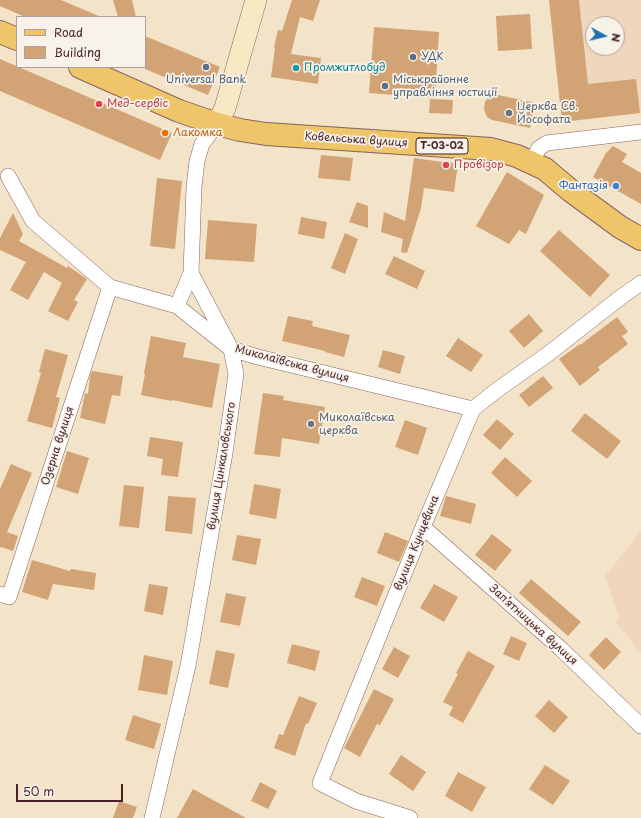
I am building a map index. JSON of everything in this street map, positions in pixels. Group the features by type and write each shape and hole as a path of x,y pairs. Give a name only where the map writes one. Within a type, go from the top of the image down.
{"main road":[{"path":"0,32 16,39"},
{"name":"Ковельська вулиця","path":"82,68 179,111 240,130 266,134 491,149 517,156 545,169 570,192 620,227 641,239"}],"street":[{"path":"177,306 191,273 194,187 197,161 202,144 217,124 225,108 256,0"},
{"path":"530,162 539,148 547,143 641,132"},
{"name":"Миколаївська вулиця","path":"8,176 33,221 110,287 177,306 232,349 258,357 473,409"},
{"name":"вулиця Цинкаловського","path":"152,818 188,666 225,453 236,374 232,349 191,273"},
{"name":"вулиця Кунцевича","path":"410,818 356,801 320,783 423,527 473,409 641,283"},
{"name":"Озерна вулиця","path":"0,594 9,597 110,287"},
{"name":"Запʼятницька вулиця","path":"423,527 560,648 641,726"}],"shaded area":[{"path":"549,0 641,0 641,113 562,122"},
{"path":"641,531 641,653 616,622 619,618 605,576"}],"building":[{"path":"0,0 61,0 99,16 23,16 0,6"},
{"path":"113,0 132,0 136,16 118,16"},
{"path":"292,0 320,0 313,21 300,17 291,54 321,58 318,84 271,77 274,47 278,30 282,31"},
{"path":"549,0 579,0 588,84 636,79 640,113 562,122"},
{"path":"530,14 532,49 498,51 496,16"},
{"path":"374,27 439,32 435,98 369,93"},
{"path":"146,36 220,67 208,95 145,69"},
{"path":"0,59 16,66 16,68 21,68 172,133 160,160 0,91"},
{"name":"Церква Св. Йософата","path":"492,95 535,103 530,128 492,120 487,117 484,110 485,102"},
{"path":"430,99 453,100 452,114 429,113"},
{"path":"613,146 627,154 622,162 641,173 641,204 593,177 606,153"},
{"path":"321,155 353,158 350,181 318,178"},
{"path":"414,158 458,164 454,192 424,188 421,208 407,253 401,252 403,239 381,232 384,212 405,221"},
{"path":"507,172 544,195 526,234 519,230 509,244 476,226"},
{"path":"157,178 182,181 175,249 150,246"},
{"path":"357,202 368,206 368,228 349,222"},
{"path":"13,213 23,234 19,241 67,268 68,266 87,279 74,300 78,302 68,321 48,311 62,283 44,272 28,300 10,290 26,262 0,250 0,238"},
{"path":"301,217 327,222 324,239 298,234"},
{"path":"208,220 257,224 254,262 205,259"},
{"path":"559,230 610,275 590,297 540,251"},
{"path":"345,233 358,239 345,274 331,268"},
{"path":"394,256 425,271 417,289 385,274"},
{"path":"529,314 543,331 524,348 509,331"},
{"path":"288,316 313,321 312,326 350,335 344,357 282,341"},
{"path":"617,317 628,332 622,336 628,344 598,367 600,370 580,386 559,359"},
{"path":"151,336 186,343 183,357 220,364 212,408 141,395"},
{"path":"458,338 483,355 471,372 446,356"},
{"path":"45,349 68,355 56,397 60,398 52,428 27,421 41,373 39,372"},
{"path":"383,350 405,356 400,374 378,367"},
{"path":"92,371 123,376 120,396 112,395 105,424 80,418 85,393 88,394"},
{"path":"543,376 553,388 529,407 519,395"},
{"path":"263,393 284,396 283,400 325,407 319,444 282,438 280,457 254,454"},
{"path":"585,413 621,441 607,459 571,431"},
{"path":"497,419 514,434 500,450 483,435"},
{"path":"405,420 427,428 418,455 395,447"},
{"path":"150,437 183,442 178,477 161,475 163,459 147,456"},
{"path":"67,451 89,458 78,494 56,487"},
{"path":"505,457 532,481 517,497 491,473"},
{"path":"11,464 32,473 7,532 18,536 13,551 0,548 0,489"},
{"path":"254,484 281,489 276,519 249,514"},
{"path":"124,485 144,487 139,528 119,526"},
{"path":"168,496 196,498 192,534 165,531"},
{"path":"446,496 476,504 471,524 440,516"},
{"path":"385,532 408,541 399,562 377,553"},
{"path":"492,534 512,550 495,571 475,555"},
{"path":"237,535 261,539 256,565 232,560"},
{"path":"32,560 70,571 71,569 96,573 94,590 53,584 48,600 22,592"},
{"path":"362,577 385,586 377,606 354,597"},
{"path":"531,579 581,622 568,636 519,593"},
{"path":"149,584 168,587 163,615 144,611"},
{"path":"434,584 458,597 444,622 420,608"},
{"path":"226,593 246,597 240,626 220,622"},
{"path":"511,636 527,643 519,661 503,654"},
{"path":"606,637 621,652 604,670 589,655"},
{"path":"292,644 320,651 315,671 287,663"},
{"path":"394,647 410,656 398,678 382,669"},
{"path":"216,650 235,654 228,688 209,684"},
{"path":"468,651 495,666 463,723 449,715 453,707 443,702"},
{"path":"144,655 173,661 167,695 138,690"},
{"path":"374,689 394,699 380,725 377,724 360,757 344,748"},
{"path":"299,696 317,703 308,724 306,723 295,756 274,748 279,734 283,735"},
{"path":"549,700 568,717 554,733 535,716"},
{"path":"133,715 161,724 154,749 125,740"},
{"path":"401,755 426,772 413,791 389,774"},
{"path":"545,765 570,781 553,805 529,789"},
{"path":"458,772 486,787 472,812 445,796"},
{"path":"260,782 277,791 268,809 251,801"},
{"path":"193,789 246,818 177,818"},
{"path":"119,801 137,807 133,818 113,818"}],"place":[{"name":"УДК","path":"413,57"},
{"name":"Universal Bank","path":"206,67"},
{"name":"Промжитлобуд","path":"296,68"},
{"name":"Міськрайонне управління юстиції","path":"385,86"},
{"name":"Мед-сервіс","path":"99,104"},
{"name":"Церква Св. Йософата","path":"509,113"},
{"name":"Лакомка","path":"165,133"},
{"name":"Провізор","path":"446,165"},
{"name":"Фантазія","path":"616,186"},
{"name":"Миколаївська церква","path":"311,424"}]}
